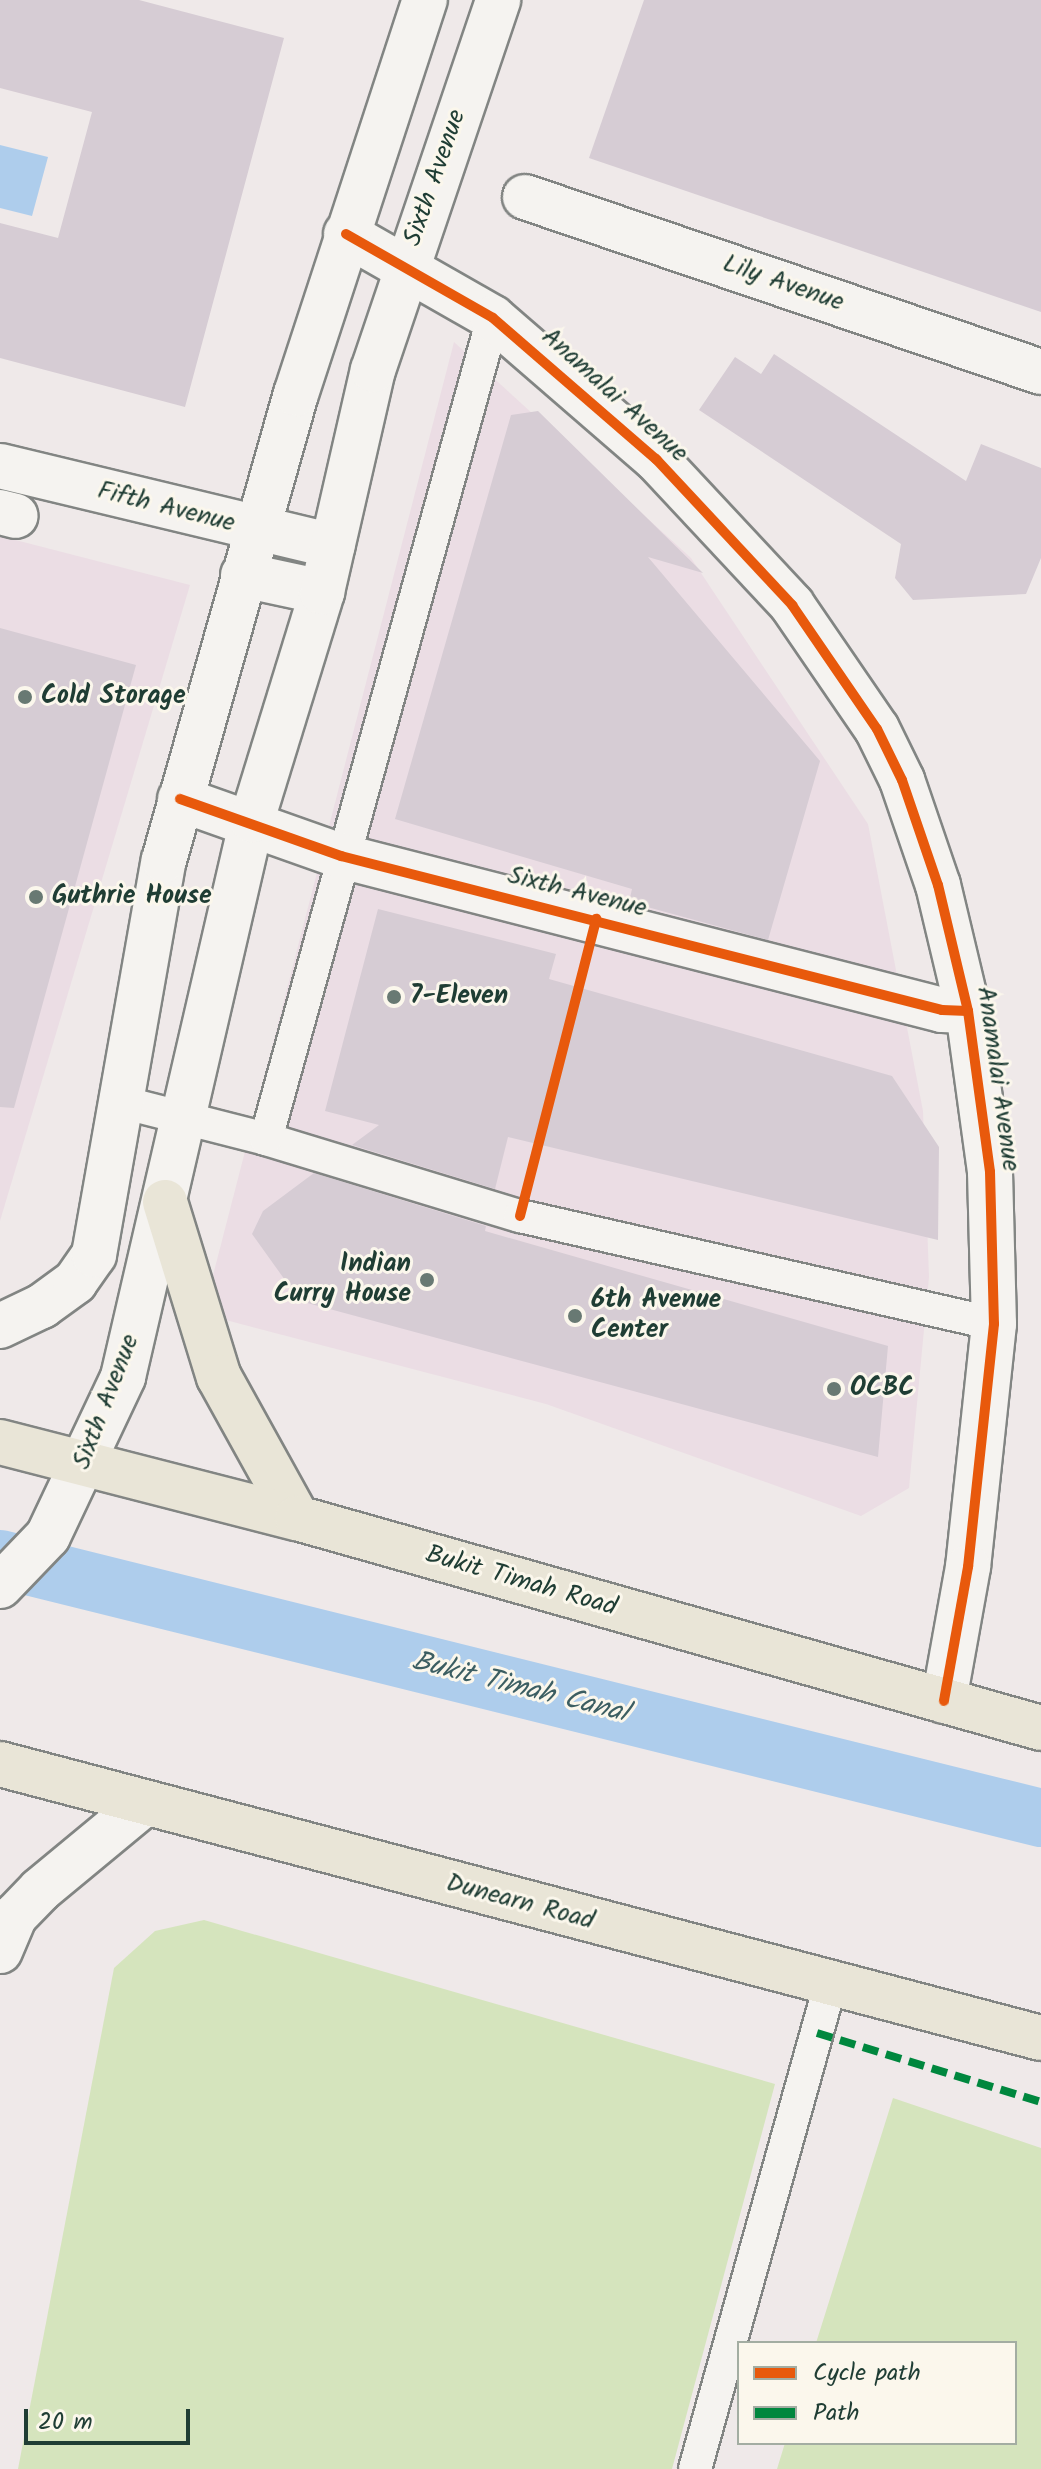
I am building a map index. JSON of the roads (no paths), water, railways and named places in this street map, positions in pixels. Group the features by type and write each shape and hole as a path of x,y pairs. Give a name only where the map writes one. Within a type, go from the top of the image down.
{"highway":[{"path":"165,1202 219,1377 297,1518"},
{"name":"Bukit Timah Road","path":"0,1442 297,1518 1041,1728"},
{"name":"Dunearn Road","path":"0,1764 1041,2038"},
{"path":"995,2024 1041,2024"}],"street":[{"path":"0,1326 42,1306 75,1282 94,1255 125,1103 164,860 180,799 256,530 346,234 425,0"},
{"name":"Sixth Avenue","path":"0,1586 48,1536 123,1377 252,820 322,592 373,370 405,267 498,0"},
{"name":"Lily Avenue","path":"525,197 1041,372"},
{"name":"Anamalai Avenue","path":"346,234 493,318 656,459 801,618 877,729 902,780 938,885 968,1011 990,1172 994,1324 968,1567 944,1701"},
{"name":"Fifth Avenue","path":"15,471 333,546"},
{"name":"Fifth Avenue","path":"243,575 322,592"},
{"name":"Sixth Avenue","path":"180,799 252,820 341,856 942,1010 968,1011"},
{"path":"0,1951 24,1907 69,1861 145,1803"}],"lane":[{"path":"266,1139 341,856 493,318"},
{"path":"5,518 15,471"},
{"path":"125,1103 266,1139 520,1216 994,1324"},
{"path":"695,2469 831,1982"}],"water":[{"path":"0,145 48,157 32,216 0,208"}],"waterway":[{"name":"Bukit Timah Canal","path":"0,1559 1041,1818"}],"place":[{"name":"Cold Storage","path":"25,697"},
{"name":"Guthrie House","path":"36,897"},
{"name":"7-Eleven","path":"394,997"},
{"name":"Indian Curry House","path":"427,1280"},
{"name":"6th Avenue Center","path":"575,1316"},
{"name":"OCBC","path":"834,1389"}]}
